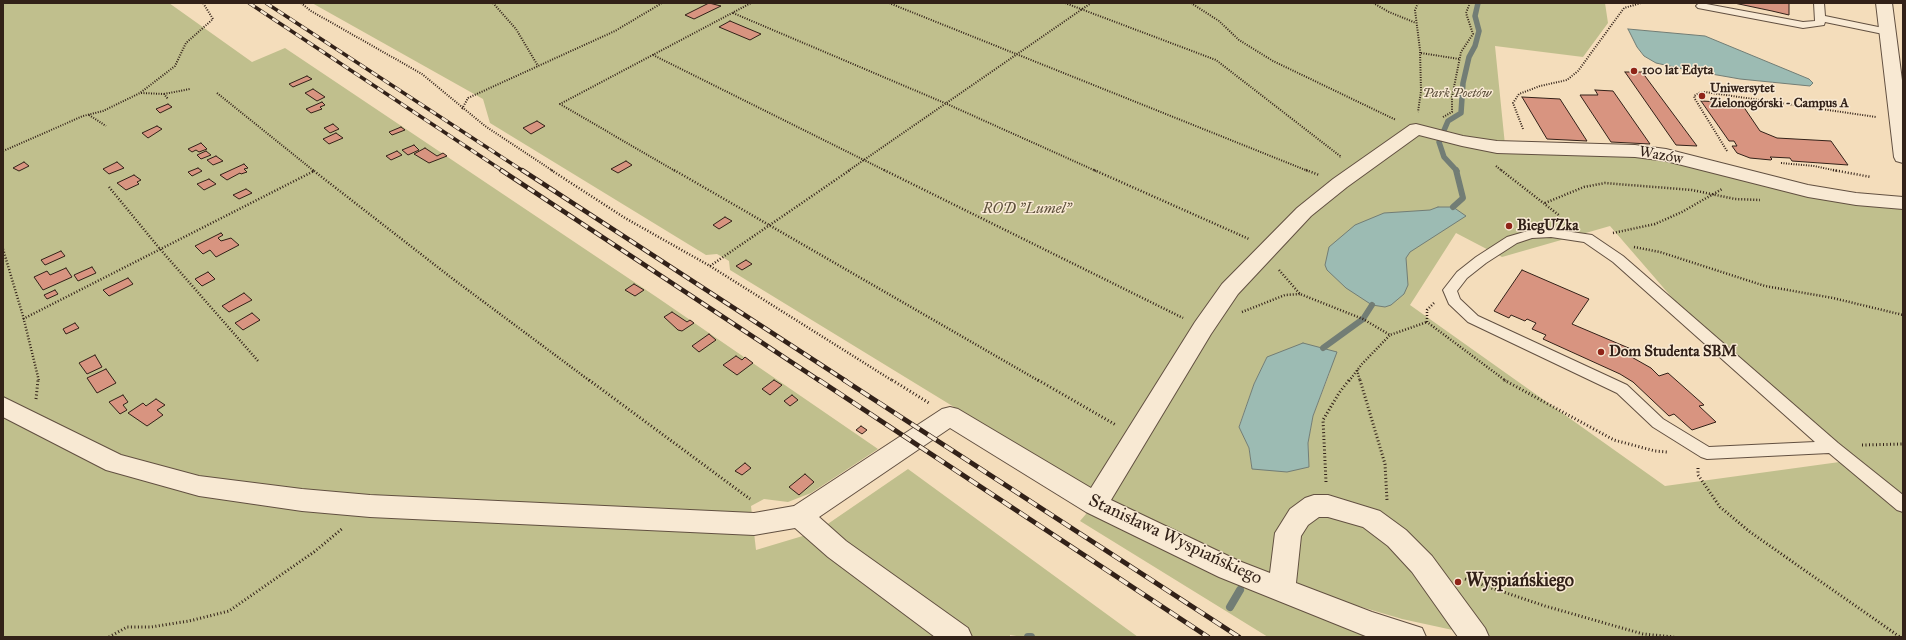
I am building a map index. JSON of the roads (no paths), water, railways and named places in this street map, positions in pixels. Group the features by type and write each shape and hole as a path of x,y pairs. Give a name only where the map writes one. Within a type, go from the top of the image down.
{"street":[{"path":"1884,3 1903,157"},
{"name":"Wazów","path":"1095,504 1203,328 1260,248 1304,212 1334,181 1427,127 1453,138 1497,147 1635,151 1666,156 1742,176 1808,191 1856,199 1903,203"},
{"path":"3,406 115,463 199,486 302,500 370,506 754,524 789,518 837,549 958,637"},
{"name":"Stanisława Wyspiańskiego","path":"789,518 950,416 1095,504 1229,569 1371,625 1412,637"},
{"path":"1282,590 1288,533 1299,517 1314,506 1328,506 1371,519 1393,536 1422,564 1475,637"}],"lane":[{"path":"1701,6 1802,25 1820,23 1819,3"},
{"path":"1820,18 1888,32"},
{"path":"1832,446 1707,453 1658,423 1622,389 1473,319 1454,301 1450,290 1462,275 1481,260 1512,240 1531,234 1551,233 1587,238 1618,259 1832,446 1903,505"}],"water":[{"path":"1628,29 1705,36 1809,79 1813,83 1810,86 1740,79 1656,63 1644,56 1637,47"},
{"path":"1438,207 1453,207 1466,216 1410,252 1406,258 1408,285 1404,294 1391,305 1385,307 1372,305 1346,288 1327,270 1325,265 1329,247 1355,225 1384,213 1430,210"},
{"path":"1303,343 1337,352 1313,416 1308,443 1309,467 1287,472 1252,469 1249,448 1239,427 1254,384 1267,357"}],"waterway":[{"path":"1457,171 1444,157 1439,142 1448,121 1461,113 1463,83 1469,57 1475,46 1479,31 1475,16 1478,3"},
{"path":"1453,207 1463,198 1456,170"},
{"path":"1323,348 1363,319 1372,305"},
{"path":"1230,607 1240,590"}],"railway":[{"path":"249,3 503,171"},
{"path":"266,3 523,171"},
{"path":"501,170 820,381"},
{"path":"522,170 846,381"},
{"path":"819,380 1208,637"},
{"path":"844,380 1239,637"}],"place":[{"name":"100 lat Edyta","path":"1634,71"},
{"name":"Uniwersytet Zielonogórski - Campus A","path":"1702,96"},
{"name":"BiegUZka","path":"1509,226"},
{"name":"Dom Studenta SBM","path":"1601,352"},
{"name":"Wyspiańskiego","path":"1458,582"}],"park label":[{"name":"Park Poetów","path":"1457,94"},
{"name":"ROD \"Lumel\"","path":"1027,209"}]}
